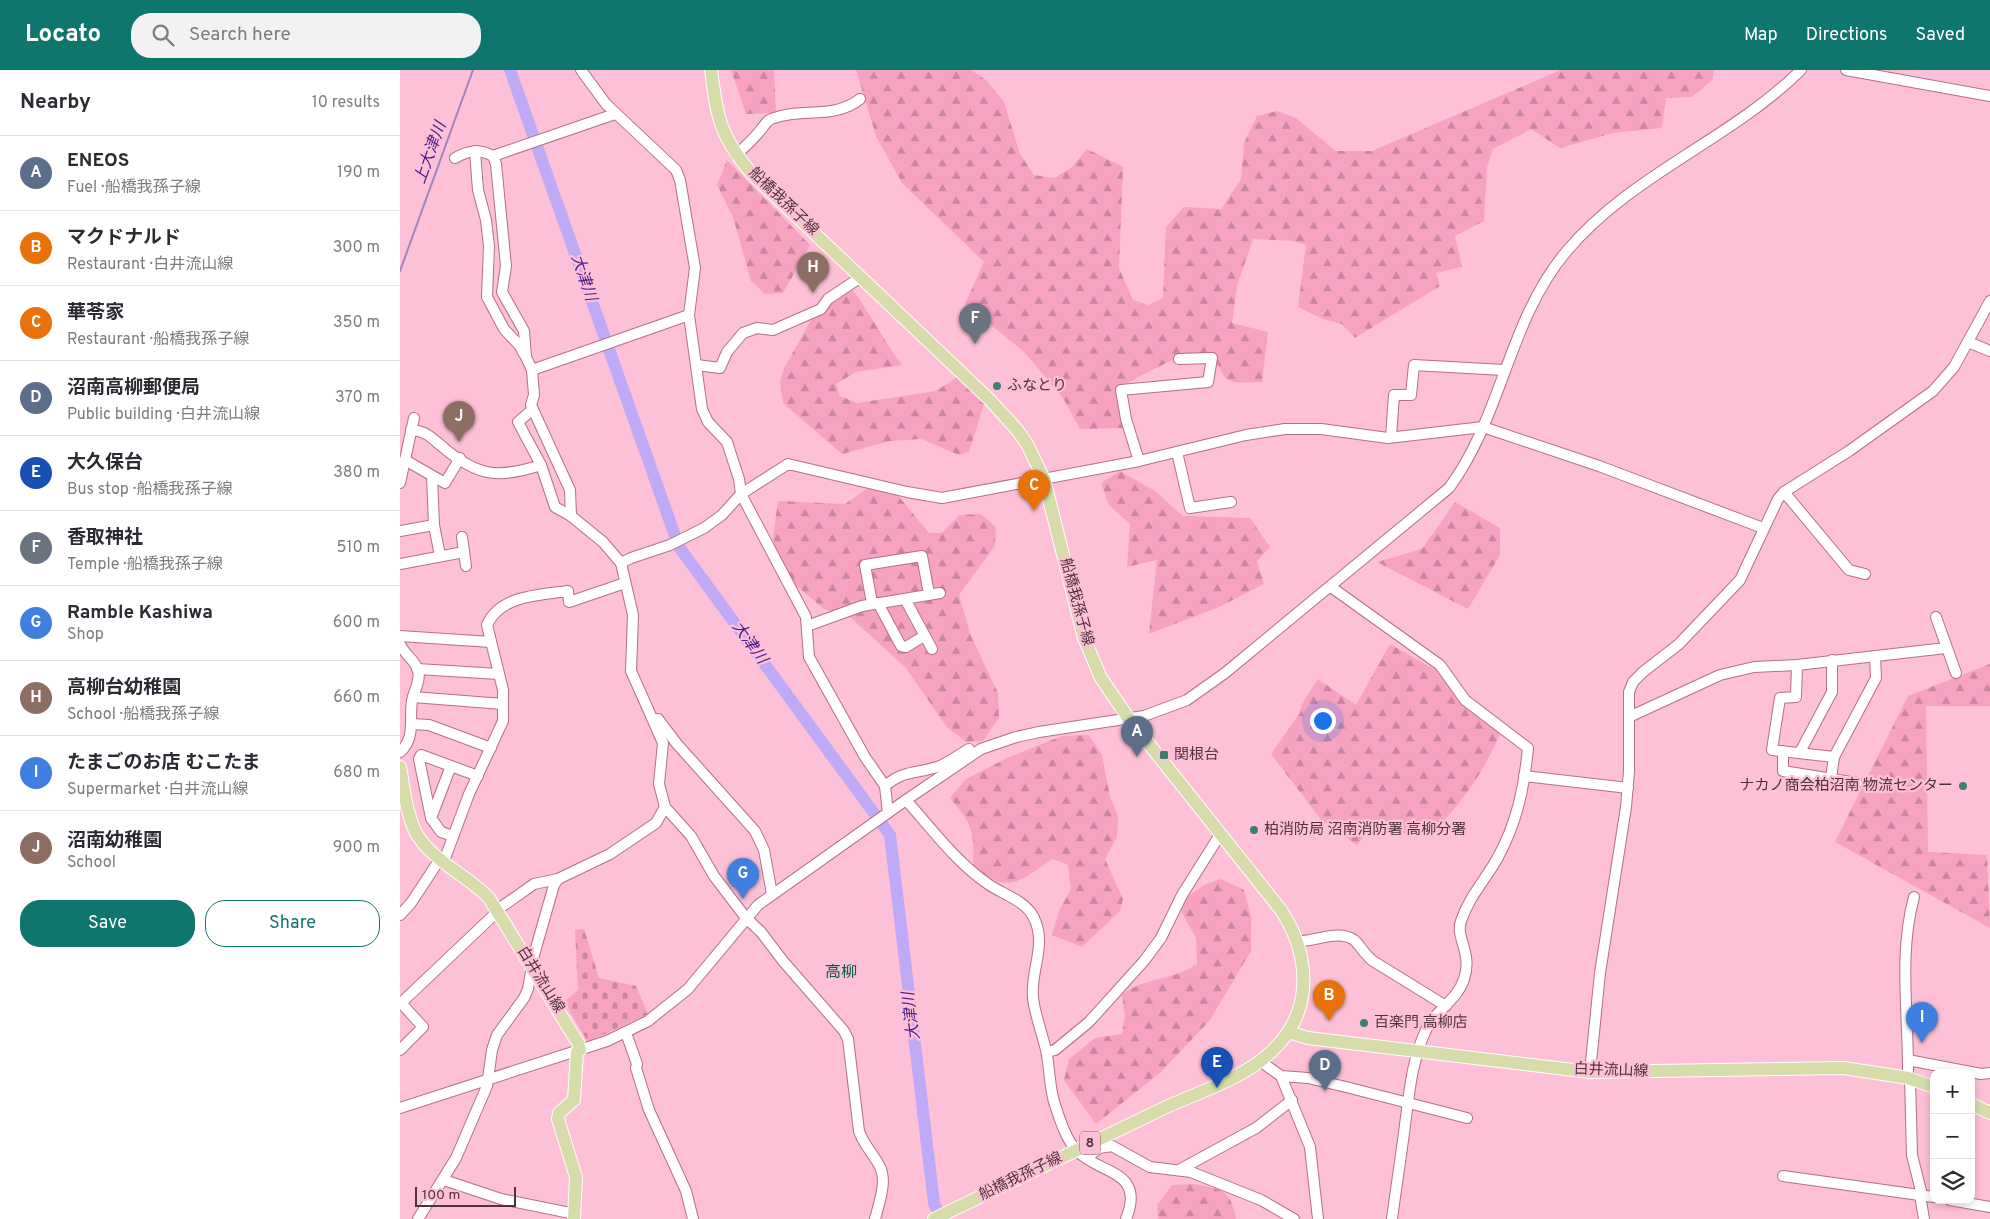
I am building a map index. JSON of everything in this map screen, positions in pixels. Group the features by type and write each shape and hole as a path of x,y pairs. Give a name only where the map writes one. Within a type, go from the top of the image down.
{"main road":[{"name":"船橋我孫子線","path":"711,70 717,117 736,155 769,192 1004,414 1027,444 1044,479 1084,638 1101,678 1129,719 1281,910 1298,941 1302,958 1304,982 1302,998 1288,1032 1277,1047 1260,1062 1232,1078 1076,1150 934,1219"},
{"name":"白井流山線","path":"400,767 408,812 416,833 442,860 478,886 497,910 578,1043 580,1050 577,1052 574,1100 560,1113 558,1119 576,1177 574,1217"},
{"name":"白井流山線","path":"1288,1032 1308,1038 1590,1072 1844,1068 1909,1078 1930,1086"},
{"path":"1975,1106 1990,1113"}],"street":[{"path":"582,70 615,114 676,170 680,180 695,268 689,315 704,416 727,442 741,494 802,610 808,626 810,657 865,757 885,786 886,814"},
{"path":"401,1106 578,1051 626,1033 663,1010 688,989 758,905 973,754 1016,737 1129,719 1174,706 1187,700 1225,674 1449,488 1464,465 1483,427 1524,320 1538,293 1566,252 1590,226 1635,190 1756,110 1801,70"},
{"path":"1846,70 1990,96"},
{"path":"736,155 757,136 768,120 783,115 817,114 849,108 860,99"},
{"path":"455,158 470,151 493,156 615,114"},
{"path":"475,151 478,190 486,220 489,246 487,297 504,329 520,346 532,370 533,409 570,490 571,516"},
{"path":"493,156 496,164 505,248 506,266 502,292 524,331 526,357"},
{"path":"697,366 720,368 727,352 743,333 756,328 773,330 821,309 828,299 861,277"},
{"path":"1590,1072 1600,973 1628,788 1629,692 1633,682 1679,644 1740,580 1778,499 1784,492 1933,391 1953,369 1990,302"},
{"path":"532,370 689,315"},
{"path":"1968,342 1990,351"},
{"path":"1139,461 1126,419 1121,390 1208,382 1212,358 1179,359"},
{"path":"1391,437 1394,395 1411,395 1414,365 1504,370"},
{"path":"533,409 518,422 541,465 555,507 571,516 603,542 621,563 633,615 631,671 663,743 659,784 665,807 691,836 714,876 746,918 761,932 783,961 844,1030 848,1039 862,1140 880,1166 882,1174 882,1190 875,1219"},
{"path":"400,482 414,418"},
{"path":"621,563 682,539 722,515 741,494 788,464 907,492 942,498 1139,461 1224,439 1285,429 1321,429 1391,437 1483,427 1569,455 1764,528"},
{"path":"412,430 422,431 434,437 444,448 489,473 500,475 514,474 541,465"},
{"path":"1177,452 1190,508 1232,502"},
{"path":"405,460 445,483 460,458"},
{"path":"432,476 434,525 440,556"},
{"path":"1784,492 1849,570 1865,574"},
{"path":"400,531 434,525"},
{"path":"462,537 466,566"},
{"path":"400,564 464,552"},
{"path":"924,636 906,647 901,646 875,603 865,565 922,556 929,594"},
{"path":"400,914 411,903 442,860 501,728 503,704 499,674 486,625 489,620 496,612 515,600 568,591 569,602 625,583"},
{"path":"1331,587 1440,665 1465,700 1528,748 1522,798 1505,844 1475,890 1460,922 1460,934 1468,956 1467,968 1456,997 1430,1023 1419,1051 1407,1102 1392,1219"},
{"path":"808,626 875,603 940,593"},
{"path":"905,599 932,649"},
{"path":"1936,617 1956,673"},
{"path":"400,636 491,642"},
{"path":"400,644 418,669 419,679 413,698 412,724 406,747 400,752"},
{"path":"1629,717 1720,675 1754,667 1797,665 1946,648"},
{"path":"1830,778 1834,757 1876,678 1875,656"},
{"path":"1800,752 1832,692 1832,660"},
{"path":"1797,665 1796,697 1780,698 1772,750 1834,757"},
{"path":"418,669 499,674"},
{"path":"413,698 503,704"},
{"path":"650,711 755,831 764,850 772,894"},
{"path":"412,724 429,725 491,748"},
{"path":"885,786 902,774 939,767 969,749 973,754"},
{"path":"1783,750 1783,771 1857,783"},
{"path":"453,836 440,832 431,818 419,760 421,755 478,776"},
{"path":"431,818 451,766"},
{"path":"1524,776 1628,788"},
{"path":"906,800 963,862 987,883 1023,904 1034,917 1040,940 1033,999 1047,1052 1050,1086 1054,1103 1076,1150 1087,1158 1115,1171 1125,1182 1132,1196 1132,1206 1126,1219"},
{"path":"400,1050 423,1027 400,1003 497,910 534,884 558,880 610,854 656,822 665,807"},
{"path":"656,822 679,821"},
{"path":"1047,1052 1054,1050 1089,1022 1144,961 1161,938 1182,895 1221,833"},
{"path":"418,1219 456,1158 488,1080 492,1050 497,1035 524,998 550,895 558,880"},
{"path":"1914,897 1908,917 1906,943 1908,1060 1912,1155 1924,1219"},
{"path":"1298,941 1309,942 1340,936 1354,940 1373,961 1446,1006"},
{"path":"626,1033 649,1110 686,1192 693,1219"},
{"path":"1908,1060 1981,1074 1990,1073"},
{"path":"1260,1062 1281,1076 1308,1078 1467,1118"},
{"path":"1281,1076 1310,1147 1318,1219"},
{"path":"1179,1170 1256,1128 1292,1100"},
{"path":"1087,1158 1106,1145 1150,1167 1162,1170 1191,1172 1261,1200 1294,1219"},
{"path":"1783,1176 1930,1197"},
{"path":"444,1180 501,1199 574,1217"},
{"path":"1973,1204 1990,1207"}],"green space":[{"path":"731,70 774,70 776,113 746,114"},
{"path":"856,70 971,70 986,80 1004,102 1020,154 1034,175 1054,178 1072,167 1087,149 1123,167 1119,268 1133,300 1149,305 1163,298 1166,227 1184,207 1221,209 1241,179 1244,143 1257,116 1277,111 1296,118 1336,151 1372,151 1561,70 1714,70 1713,79 1692,97 1666,98 1662,128 1613,133 1560,148 1531,129 1493,149 1487,167 1484,221 1455,236 1462,267 1436,273 1440,286 1355,338 1342,324 1323,319 1298,307 1306,245 1293,241 1253,239 1237,286 1232,323 1268,332 1262,382 1241,383 1229,380 1221,371 1212,352 1176,358 1127,383 1127,428 1080,429 1063,398 1024,352 965,304 984,262 902,183 876,136"},
{"path":"727,160 810,245 783,293 765,294 751,281 733,217 717,185"},
{"path":"851,288 902,365 856,372 836,384 840,396 857,403 936,391 959,376 984,404 969,452 959,455 921,439 890,441 842,454 783,403 780,381 784,368 811,320 830,300"},
{"path":"1120,471 1155,491 1183,516 1250,518 1270,547 1257,561 1264,584 1219,607 1149,634 1157,560 1127,567 1130,524 1109,505 1101,483"},
{"path":"871,486 896,493 929,533 942,533 959,515 981,514 996,527 995,546 959,595 971,636 998,693 999,718 983,741 966,742 947,727 905,667 851,618 824,609 786,577 777,559 773,537 778,501 845,504"},
{"path":"1455,502 1500,528 1500,555 1468,609 1377,562 1422,549"},
{"path":"1390,644 1439,672 1464,705 1500,734 1487,761 1471,786 1433,832 1386,833 1369,828 1357,845 1322,821 1271,754 1300,713 1302,704 1318,679 1356,705"},
{"path":"1990,664 1990,706 1926,706 1928,852 1987,855 1990,928 1835,842 1908,696"},
{"path":"1089,735 1102,755 1110,797 1118,816 1117,837 1105,859 1123,899 1120,911 1082,947 1052,935 1059,911 1071,889 1068,865 1053,859 1031,874 1014,882 996,881 985,875 973,866 973,845 970,829 963,815 950,798 966,779 1009,757 1062,736"},
{"path":"1221,879 1244,890 1251,917 1251,951 1210,1020 1161,1072 1096,1124 1064,1080 1069,1059 1095,1038 1122,1034 1125,1016 1122,995 1140,985 1179,973 1197,964 1196,938 1177,904 1204,885"},
{"path":"584,929 599,978 636,986 648,1014 588,1042 564,1002 578,990 575,930"},
{"path":"1194,1184 1224,1192 1231,1202 1236,1219 1158,1219 1157,1205 1172,1185"}],"waterway":[{"name":"上大津川","path":"400,271 473,70"},
{"name":"大津川","path":"510,70 679,547 890,835 934,1203 941,1219"}],"place":[{"name":"高柳台幼稚園","path":"813,293"},
{"name":"香取神社","path":"975,344"},
{"name":"ふなとり","path":"997,386"},
{"name":"沼南幼稚園","path":"459,442"},
{"name":"華苓家","path":"1034,511"},
{"name":"関根台","path":"1164,755"},
{"name":"ENEOS","path":"1137,757"},
{"name":"ナカノ商会柏沼南 物流センター","path":"1963,786"},
{"name":"柏消防局 沼南消防署 高柳分署","path":"1254,830"},
{"name":"Ramble Kashiwa","path":"743,899"},
{"name":"マクドナルド","path":"1329,1021"},
{"name":"百楽門 高柳店","path":"1364,1023"},
{"name":"たまごのお店 むこたま","path":"1922,1043"},
{"name":"大久保台","path":"1217,1088"},
{"name":"沼南高柳郵便局","path":"1325,1091"}],"district":[{"name":"高柳","path":"841,973"}]}
